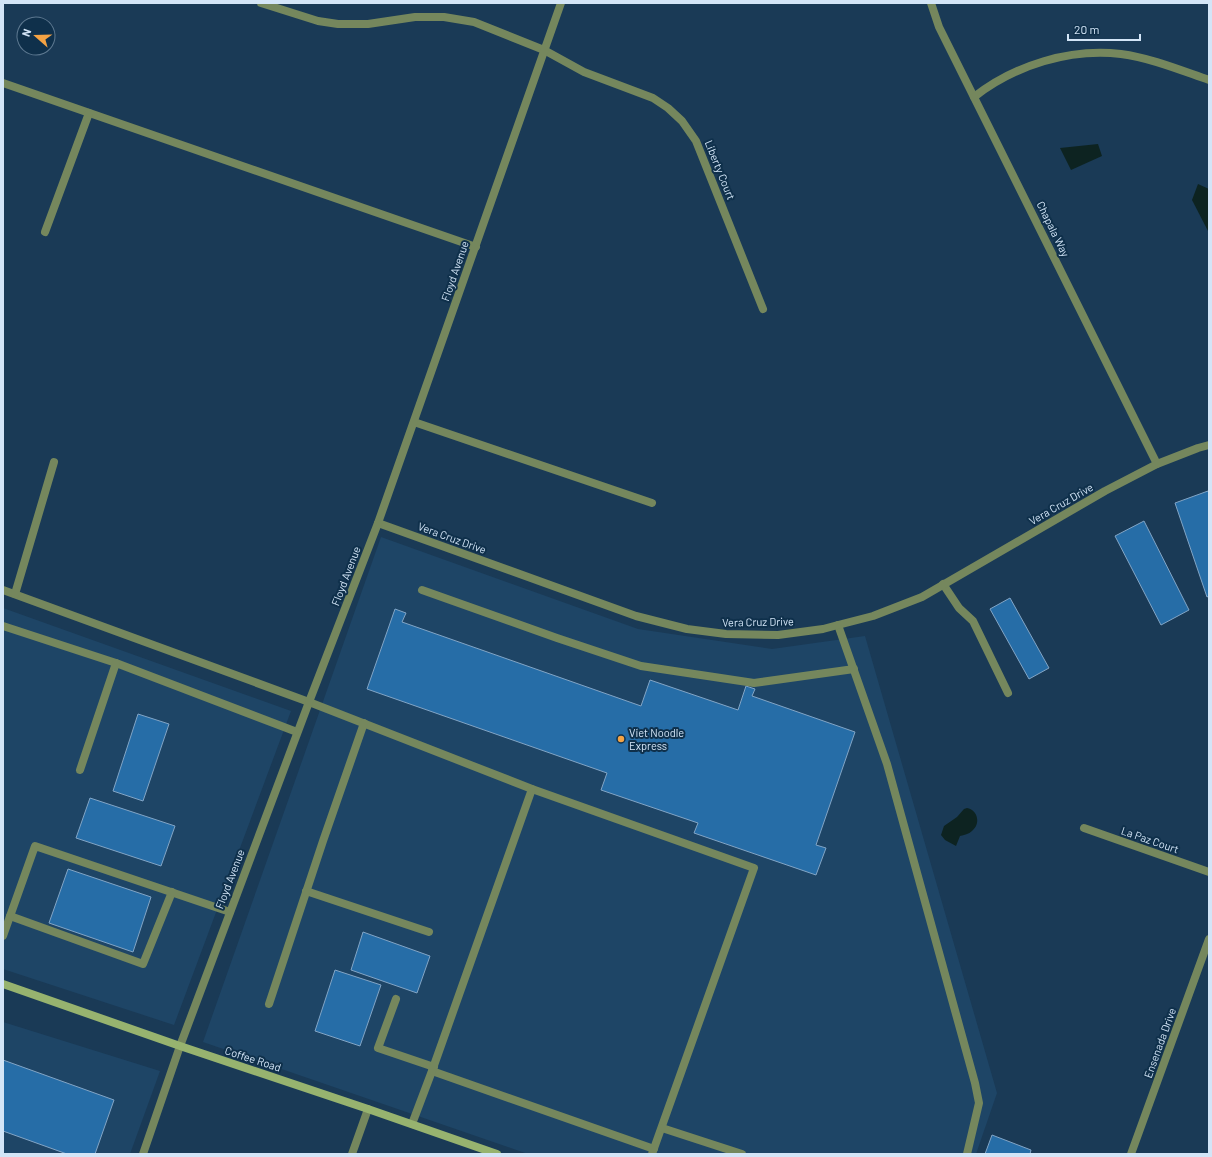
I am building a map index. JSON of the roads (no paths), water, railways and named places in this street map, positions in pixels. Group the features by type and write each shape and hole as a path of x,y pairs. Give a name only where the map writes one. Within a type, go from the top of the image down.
{"main road":[{"name":"Coffee Road","path":"3,984 497,1154"}],"street":[{"name":"Liberty Court","path":"262,3 318,21 338,24 368,24 415,17 444,16 474,22 544,50 584,72 653,98 668,108 682,121 696,141 763,309"},
{"name":"Floyd Avenue","path":"143,1154 180,1046 297,732 378,523 561,3"},
{"name":"Chapala Way","path":"931,3 939,27 1157,464"},
{"path":"974,97 1015,72 1052,59 1086,53 1120,54 1148,59 1209,80"},
{"path":"3,83 476,247"},
{"path":"45,232 89,113"},
{"path":"414,422 652,503"},
{"name":"Vera Cruz Drive","path":"378,523 636,616 687,629 726,634 778,635 823,629 873,616 922,597 1098,495 1157,464 1209,445"},
{"path":"16,594 54,462"},
{"path":"943,584 958,608 972,621 1008,693"},
{"path":"3,590 259,683 532,789 754,868 653,1152 378,1048 396,999"},
{"path":"422,590 549,636 641,666 754,683 854,669"},
{"path":"838,625 887,764 975,1083 979,1103 967,1154"},
{"path":"3,626 116,663 297,732"},
{"path":"80,770 116,663"},
{"path":"269,1004 306,890 364,723"},
{"path":"412,1124 433,1069 532,789"},
{"name":"La Paz Court","path":"1084,828 1209,872"},
{"path":"3,936 35,846 230,912"},
{"path":"306,890 429,932"},
{"path":"10,916 143,964 172,892"},
{"name":"Ensenada Drive","path":"1131,1154 1209,939"},
{"path":"352,1154 368,1109"},
{"path":"662,1128 742,1154"}],"place":[{"name":"Viet Noodle Express","path":"621,739"}]}
